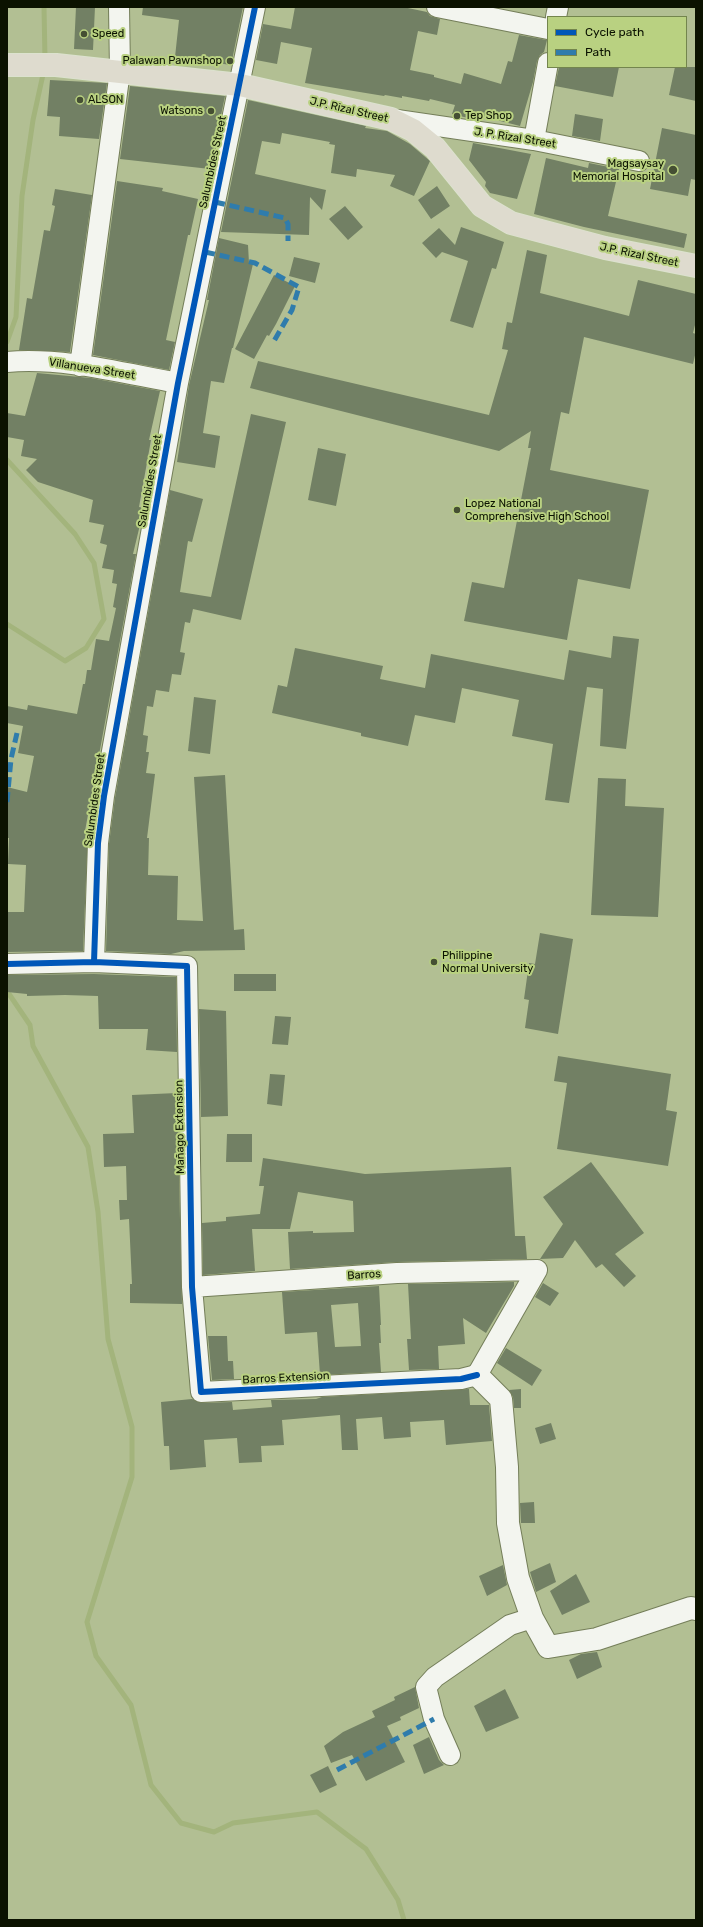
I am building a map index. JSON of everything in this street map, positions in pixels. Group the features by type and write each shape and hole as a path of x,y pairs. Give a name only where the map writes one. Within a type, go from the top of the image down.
{"main road":[{"name":"J.P. Rizal Street","path":"14,65 56,65 240,85 391,119 413,130 435,148 482,206 511,223 605,248 696,266"}],"street":[{"path":"80,366 120,71 119,7"},
{"name":"Salumbides Street","path":"94,962 98,843 104,796 178,383 255,7"},
{"path":"437,7 547,30"},
{"path":"534,140 547,68"},
{"name":"J. P. Rizal Street","path":"391,119 534,140 639,161"},
{"name":"Villanueva Street","path":"7,362 28,360 80,366 178,383"},
{"path":"7,964 94,962"},
{"name":"Mañago Extension","path":"94,962 187,966 192,1287"},
{"name":"Barros","path":"192,1287 397,1272 537,1270 477,1375"},
{"name":"Barros Extension","path":"192,1287 201,1392 461,1379 477,1375"},
{"path":"477,1375 501,1399 508,1467 508,1523 518,1578 532,1618 548,1647 597,1639 691,1608 696,1610"},
{"path":"450,1755 434,1719 426,1687 435,1677 510,1625 532,1618"}],"building":[{"name":"Speed","path":"76,7 95,7 93,50 74,49"},
{"path":"143,7 243,7 231,65 175,57 179,20 142,15"},
{"path":"295,7 403,7 427,12 430,16 440,19 437,35 418,31 410,70 434,75 434,77 461,84 464,73 501,84 508,61 512,62 519,35 547,40 544,52 540,55 537,61 533,82 520,126 469,113 468,118 452,114 455,105 430,99 429,101 402,96 402,98 384,96 305,83 312,48 281,42 277,64 256,60 263,24 291,29"},
{"path":"696,67 696,101 669,95 675,68"},
{"path":"559,68 619,68 613,97 555,86"},
{"name":"ALSON","path":"50,80 107,83 99,139 59,136 60,117 47,116"},
{"path":"130,86 225,96 210,169 120,159"},
{"path":"248,100 366,126 365,128 387,131 410,144 430,161 414,196 390,186 395,175 357,169 356,177 331,173 335,145 329,144 330,142 282,133 280,144 262,141 255,174 326,190 322,210 310,197 309,235 221,232"},
{"path":"575,114 603,119 600,141 572,136"},
{"name":"Magsaysay Memorial Hospital","path":"662,128 696,135 696,180 691,179 688,196 650,189"},
{"path":"473,143 531,154 517,199 490,193 485,186 486,182 469,160"},
{"path":"546,158 588,168 589,163 619,169 608,216 687,234 684,248 584,227 534,214"},
{"path":"117,181 163,188 162,191 198,199 190,235 188,235 166,340 175,342 169,370 93,355"},
{"path":"437,186 450,206 431,219 418,200"},
{"path":"55,189 92,195 70,352 19,350 27,298 32,299 44,230 50,231 55,206 52,205"},
{"path":"345,206 363,227 348,240 329,219"},
{"path":"461,227 504,242 496,269 492,268 473,328 450,321 468,261 442,252 436,258 422,243 439,228 455,245"},
{"path":"219,238 248,245 249,263 253,264 224,383 211,381 203,433 220,436 215,468 177,462 189,385 209,300 207,300"},
{"path":"527,250 547,255 540,293 629,316 638,280 696,294 696,321 693,333 696,334 696,351 693,364 584,337 569,414 561,412 550,470 649,490 630,589 578,579 567,640 464,621 472,582 504,588 531,448 528,448 531,431 499,451 250,388 258,361 489,415 508,350 502,349 507,322 512,323"},
{"path":"294,257 320,263 315,283 289,276"},
{"path":"274,275 295,286 276,324 269,336 267,335 254,359 235,349"},
{"path":"37,373 91,378 160,391 149,440 151,440 139,507 144,508 133,554 136,554 85,831 88,831 83,951 7,952 7,912 24,912 26,865 8,864 9,838 7,838 7,787 27,792 34,756 18,753 23,726 7,723 7,706 27,710 28,705 77,714 87,670 91,670 96,639 109,641 116,608 113,607 117,584 112,583 114,570 102,568 107,545 100,543 104,525 89,522 93,500 38,482 26,470 37,459 21,456 24,440 7,437 7,413 25,416"},
{"path":"251,414 286,422 241,620 193,609 190,623 185,622 180,652 185,653 181,675 172,674 169,692 156,690 153,707 147,706 143,735 148,736 146,752 149,752 146,773 155,774 147,838 149,838 148,875 178,876 177,920 203,921 194,777 225,775 234,930 244,929 245,950 184,951 171,954 106,951 109,844 115,798 170,490 203,499 192,542 188,541 180,592 211,597"},
{"path":"318,448 346,454 336,506 308,500"},
{"path":"613,636 639,639 626,749 600,746 603,689 587,687 569,803 545,800 553,744 512,736 519,700 462,688 455,723 415,715 408,746 361,736 361,733 272,713 278,685 287,687 295,648 383,666 380,679 425,688 431,654 564,680 569,650 611,658"},
{"path":"194,697 216,700 210,754 188,751"},
{"path":"598,778 626,779 625,806 664,808 658,917 591,915"},
{"path":"540,933 573,939 558,1034 525,1028 529,1000 524,999 529,963 535,964"},
{"path":"94,974 176,977 177,1052 146,1050 148,1029 99,1029 98,996 27,996 27,994 7,992 7,975"},
{"path":"234,974 276,974 276,991 234,991"},
{"path":"199,1009 226,1011 228,1116 201,1117"},
{"path":"275,1016 291,1017 288,1045 272,1044"},
{"path":"558,1056 671,1074 666,1110 677,1112 668,1166 557,1149 567,1083 554,1081"},
{"path":"270,1074 285,1075 282,1106 267,1104"},
{"path":"177,1093 182,1304 130,1303 130,1284 132,1284 129,1219 120,1220 119,1200 127,1200 126,1166 104,1167 103,1134 134,1133 132,1095"},
{"path":"227,1134 252,1134 252,1162 226,1162"},
{"path":"263,1158 365,1174 511,1167 515,1236 525,1236 527,1259 397,1262 290,1269 288,1232 354,1232 353,1201 298,1192 290,1229 252,1229 255,1271 203,1275 202,1223 226,1221 226,1217 260,1214 264,1186 259,1186"},
{"path":"591,1162 644,1233 615,1254 636,1276 624,1287 602,1264 596,1268 575,1240 563,1258 540,1259 563,1224 543,1197"},
{"path":"514,1282 514,1286 486,1333 463,1318 465,1344 438,1346 439,1369 409,1370 407,1339 411,1339 408,1284"},
{"path":"543,1283 559,1293 550,1306 535,1297"},
{"path":"379,1286 381,1343 379,1343 381,1372 320,1375 317,1332 285,1334 282,1292","holes":["358,1303 361,1346 335,1347 331,1305"]},
{"path":"208,1336 227,1336 228,1361 233,1361 234,1379 212,1380"},
{"path":"506,1348 542,1370 532,1386 497,1363"},
{"path":"469,1389 470,1405 489,1405 492,1441 446,1445 444,1420 410,1422 411,1437 384,1439 382,1417 356,1419 358,1450 342,1450 340,1415 282,1420 284,1445 261,1446 262,1462 239,1463 237,1438 204,1440 206,1467 170,1470 169,1446 164,1446 161,1402 192,1399 202,1403 232,1402 233,1410 272,1407 271,1400 316,1399 322,1397"},
{"path":"521,1389 521,1408 514,1408 513,1397 509,1390"},
{"path":"551,1423 556,1439 540,1444 535,1428"},
{"path":"534,1502 535,1523 521,1523 520,1503"},
{"path":"550,1563 556,1582 536,1592 530,1572"},
{"path":"503,1565 507,1585 487,1596 479,1576"},
{"path":"576,1574 590,1602 562,1615 550,1591"},
{"path":"597,1652 602,1667 577,1679 569,1660 581,1654"},
{"path":"415,1687 419,1708 400,1717 401,1720 387,1726 405,1762 366,1781 352,1755 331,1763 324,1746 343,1732 375,1717 372,1711 395,1700 394,1697"},
{"path":"505,1689 519,1718 486,1732 474,1706"},
{"path":"429,1737 439,1760 444,1765 424,1774 413,1745"},
{"path":"328,1766 337,1785 320,1793 310,1775"}],"waterway":[{"path":"44,7 45,60"},
{"path":"7,342 16,317 22,196 33,120 44,70"},
{"path":"7,460 75,534 94,563 104,619 86,648 65,661 7,624"},
{"path":"7,994 9,994 30,1025 33,1046 88,1147 98,1212 108,1339 132,1427 132,1477 87,1622 96,1656 131,1705 151,1785 181,1823 214,1832 233,1823 317,1812 366,1849 398,1900 404,1920"}],"marked path":[{"path":"215,202 285,218 288,224 288,241"},
{"path":"205,252 255,263 299,287 292,310 274,341"},
{"path":"7,802 11,759 17,733"},
{"path":"337,1770 434,1719"}],"cycle path":[{"path":"94,962 98,843 104,796 178,383 255,7"},
{"path":"7,964 94,962 187,966 192,1287 201,1392 461,1379 477,1375"}],"place":[{"name":"Speed","path":"84,34"},
{"name":"Palawan Pawnshop","path":"230,61"},
{"name":"ALSON","path":"80,100"},
{"name":"Watsons","path":"211,111"},
{"name":"Tep Shop","path":"457,116"},
{"name":"Magsaysay Memorial Hospital","path":"673,170"},
{"name":"Lopez National Comprehensive High School","path":"457,510"},
{"name":"Philippine Normal University","path":"434,962"}]}
